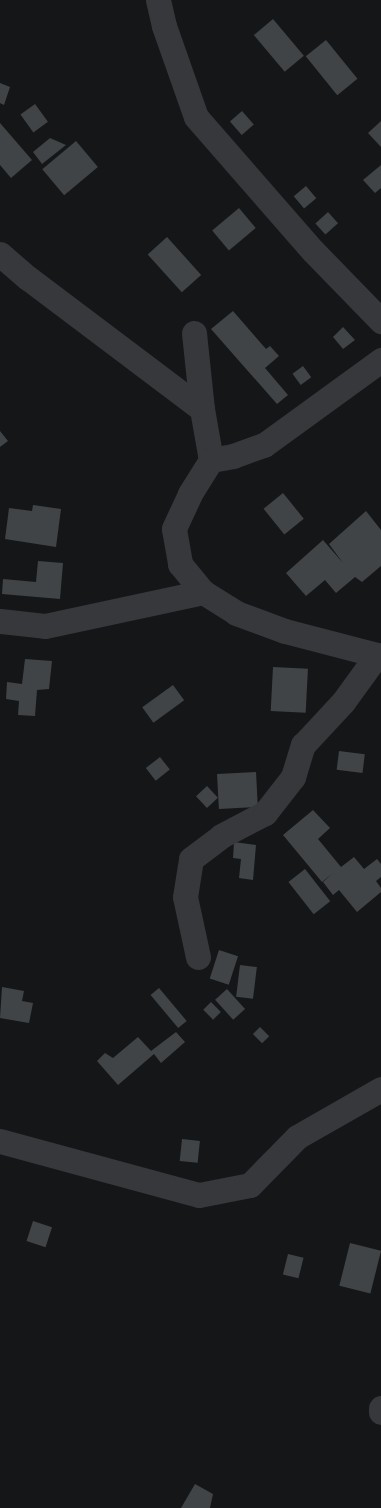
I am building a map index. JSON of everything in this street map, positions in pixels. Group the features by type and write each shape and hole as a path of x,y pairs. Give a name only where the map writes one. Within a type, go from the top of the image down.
{"street":[{"path":"158,0 164,26 196,117 313,251 381,321"},
{"path":"0,254 28,278 202,409"},
{"path":"194,333 202,409 211,460 190,494 174,529 180,564 203,592 236,613 285,631 379,655 343,702 303,745 293,777 265,813 221,836 191,860 185,897 198,957"},
{"path":"211,460 233,456 264,445 381,360"},
{"path":"0,621 45,626 203,592"},
{"path":"0,1142 199,1195 250,1184 297,1137 381,1089"}],"building":[{"path":"273,19 304,56 285,72 254,35"},
{"path":"326,40 357,79 337,95 306,56"},
{"path":"0,83 10,87 4,105 0,103"},
{"path":"35,104 48,122 33,132 20,115"},
{"path":"242,111 254,125 242,135 230,121"},
{"path":"381,121 381,147 368,133"},
{"path":"0,123 32,160 11,178 0,165"},
{"path":"50,138 66,145 42,164 33,152"},
{"path":"76,141 98,167 64,195 42,169"},
{"path":"381,165 381,188 375,193 363,180"},
{"path":"306,186 316,198 304,209 294,196"},
{"path":"239,208 256,228 229,250 212,230"},
{"path":"328,212 338,223 325,235 315,223"},
{"path":"167,237 201,275 182,292 148,254"},
{"path":"233,311 266,349 270,346 279,356 265,368 288,395 277,404 211,329"},
{"path":"343,327 355,340 343,349 333,337"},
{"path":"303,366 311,377 301,385 292,374"},
{"path":"0,431 8,441 0,447"},
{"path":"283,493 304,519 284,534 264,509"},
{"path":"33,505 61,509 56,547 5,539 9,508 32,511"},
{"path":"366,511 381,530 381,566 362,582 355,577 336,593 325,580 306,596 286,573 323,540 343,563 329,544"},
{"path":"38,561 63,563 60,599 2,594 3,579 36,582"},
{"path":"25,659 52,661 49,689 37,690 35,716 18,715 19,701 6,699 7,682 22,684"},
{"path":"273,667 308,669 306,713 271,711"},
{"path":"173,685 184,700 153,723 142,707"},
{"path":"339,751 365,754 362,773 337,770"},
{"path":"160,757 170,770 156,781 146,768"},
{"path":"256,772 258,807 219,809 217,774"},
{"path":"207,786 218,798 207,808 196,796"},
{"path":"313,810 330,828 318,839 341,867 354,857 364,869 377,859 381,864 381,877 376,881 381,888 381,892 357,912 339,890 333,895 323,882 332,874 322,882 283,835"},
{"path":"234,842 256,845 253,880 239,878 241,859 233,858"},
{"path":"305,869 330,901 314,914 288,882"},
{"path":"219,950 238,956 229,985 210,979"},
{"path":"240,965 257,967 253,999 236,997"},
{"path":"2,987 24,991 22,1001 33,1003 29,1023 0,1018"},
{"path":"159,988 187,1021 178,1028 151,995"},
{"path":"227,989 245,1009 233,1020 215,1000"},
{"path":"211,1002 221,1012 213,1020 203,1010"},
{"path":"260,1027 269,1036 262,1043 253,1034"},
{"path":"176,1032 185,1042 161,1063 154,1054 118,1085 97,1061 105,1053 113,1058 138,1037 151,1051"},
{"path":"182,1139 200,1141 198,1163 180,1161"},
{"path":"33,1221 52,1227 46,1247 27,1241"},
{"path":"350,1243 381,1251 370,1293 339,1286"},
{"path":"288,1254 304,1258 298,1278 283,1274"},
{"path":"195,1484 213,1494 210,1508 181,1508"}]}
